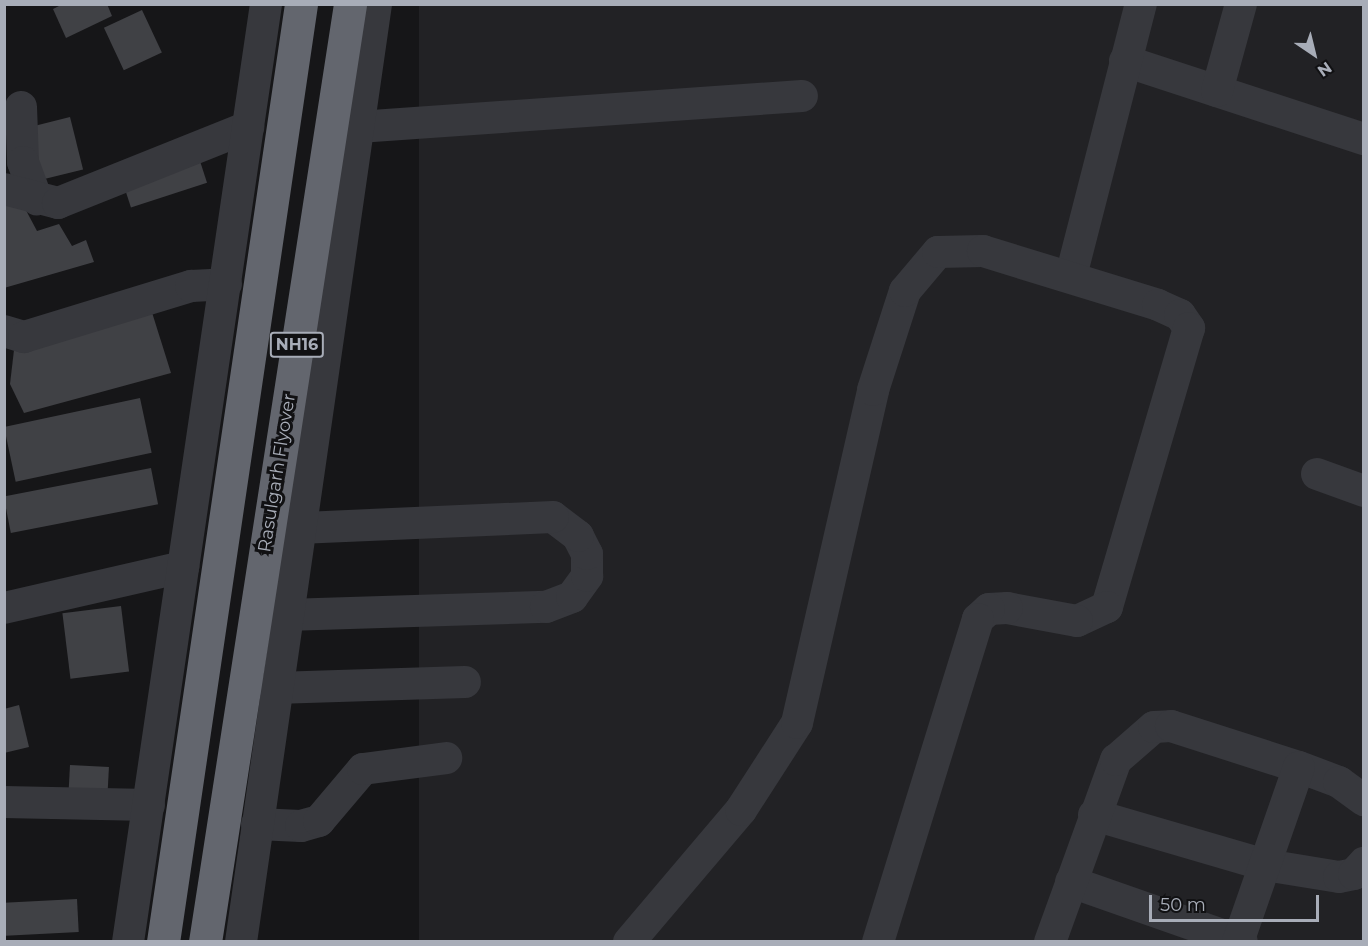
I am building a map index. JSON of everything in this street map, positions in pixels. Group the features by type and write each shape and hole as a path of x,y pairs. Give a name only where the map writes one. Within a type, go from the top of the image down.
{"highway":[{"name":"NH16","path":"163,942 206,676 220,544 301,4"},
{"name":"Rasulgarh Flyover","path":"205,942 260,686 350,4"}],"street":[{"path":"128,942 266,4"},
{"path":"241,942 257,824 260,686 285,615 376,4"},
{"path":"1071,276 1141,4"},
{"path":"1217,91 1241,4"},
{"path":"1125,61 1364,139"},
{"path":"358,127 802,96"},
{"path":"21,107 23,162 37,200"},
{"path":"4,189 37,200 58,203 248,127"},
{"path":"629,942 741,810 797,723 873,390 905,291 925,262 955,248 1071,276 1158,304 1180,315 1189,328 1116,589 1097,615 1077,621 1007,608 989,609 978,619 879,942"},
{"path":"4,331 24,337 191,286 226,284"},
{"path":"1317,474 1364,491"},
{"path":"285,615 546,608 572,597 587,576 587,554 578,536 553,518 298,528"},
{"path":"4,608 183,567"},
{"path":"260,686 465,682"},
{"path":"1050,942 1094,815 1116,760 1154,727 1171,726 1299,767 1339,782 1364,800"},
{"path":"257,824 301,826 319,821 363,769 446,758"},
{"path":"1071,882 1240,941 1299,767"},
{"path":"4,802 149,805"},
{"path":"1094,815 1265,865 1339,878 1354,874 1364,863"}],"shaded area":[{"path":"419,5 1363,5 1363,942 419,942"}],"building":[{"path":"63,4 107,4 112,16 66,38 53,9"},
{"path":"142,10 162,53 124,70 104,28"},
{"path":"70,117 83,169 42,180 29,127"},
{"path":"199,158 207,183 131,207 123,183"},
{"path":"20,199 37,231 59,224 72,246 86,240 94,262 4,288 4,202"},
{"path":"150,306 171,373 24,413 10,384 14,350"},
{"path":"140,398 152,453 16,482 4,427"},
{"path":"151,468 158,504 11,533 4,497"},
{"path":"121,606 129,672 70,679 62,613"},
{"path":"19,705 29,747 4,753 4,709"},
{"path":"70,765 109,767 107,799 68,797"},
{"path":"77,899 79,932 6,936 4,903"}]}
